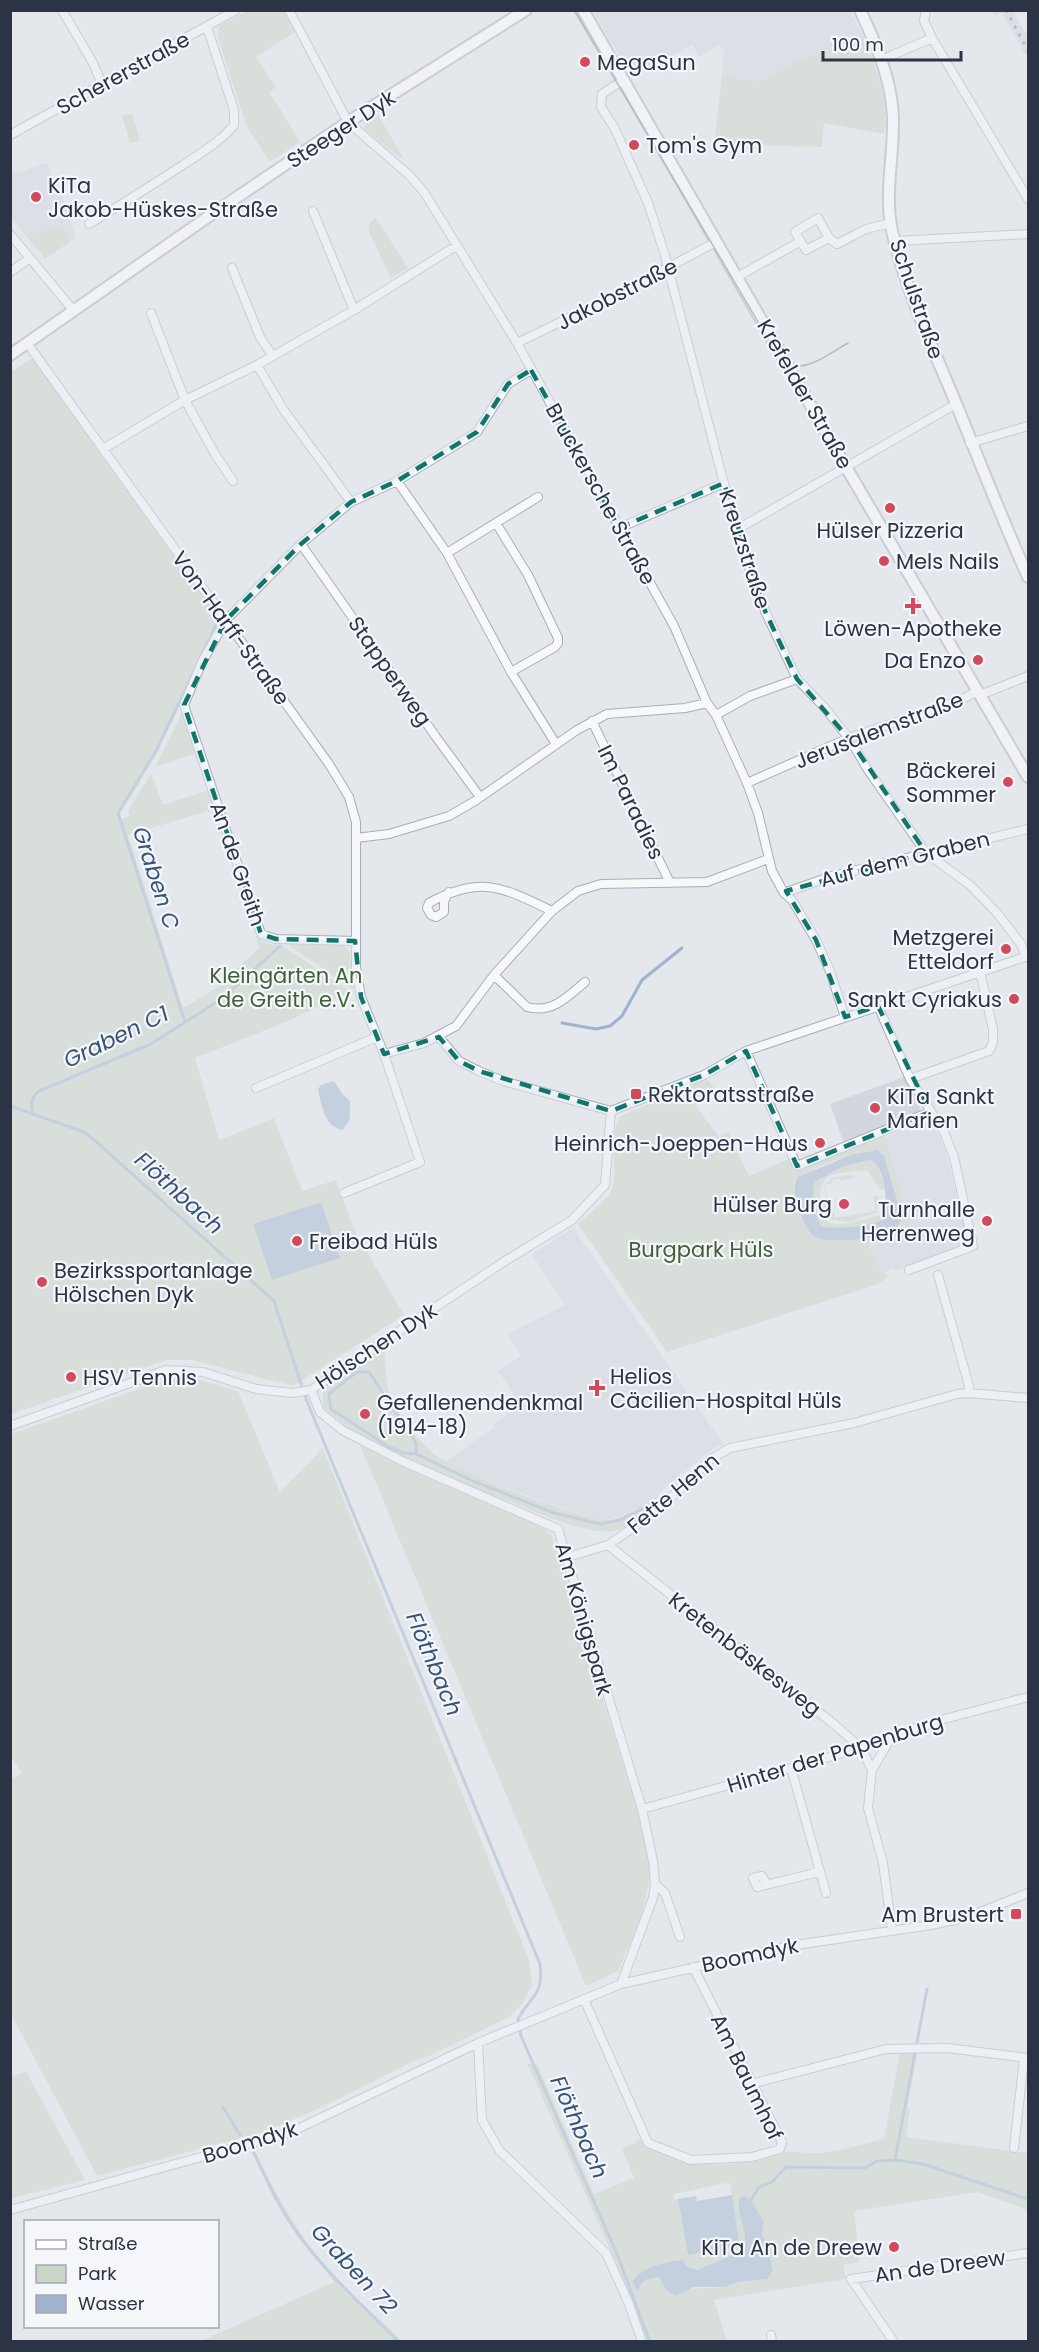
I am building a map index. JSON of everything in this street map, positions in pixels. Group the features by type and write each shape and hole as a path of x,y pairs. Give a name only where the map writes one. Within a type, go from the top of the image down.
{"street":[{"path":"62,10 93,63 102,84"},
{"name":"Schererstraße","path":"10,135 236,10"},
{"name":"Bruckersche Straße","path":"289,10 348,123 409,175 424,192 517,343 619,528 649,577 747,783 764,837 768,859 784,892 792,900 816,940 830,971 845,1017"},
{"name":"Steeger Dyk","path":"10,355 348,123 526,10"},
{"name":"Krefelder Straße","path":"583,10 846,467 1029,777"},
{"name":"Schulstraße","path":"860,10 876,44 892,99 889,192 895,242 928,338 970,443 1029,577"},
{"path":"926,10 924,21 932,38 1029,199"},
{"path":"89,224 125,203 217,141 234,125 234,110 207,27"},
{"path":"881,60 932,38"},
{"name":"Kreuzstraße","path":"622,81 602,94 601,106 615,129 648,203 668,269 736,530 765,611 796,679 825,708 849,738 868,770 926,853 956,873 984,899 1022,944 1027,956"},
{"path":"313,211 354,310"},
{"path":"829,238 806,250 795,232 818,218 829,238 837,244 866,230 891,223"},
{"path":"10,234 73,310"},
{"path":"895,242 1029,234"},
{"path":"737,277 801,241"},
{"name":"Jakobstraße","path":"517,343 668,269 716,242"},
{"path":"103,449 185,400 257,365 354,310 456,246"},
{"path":"10,272 30,258"},
{"path":"232,268 260,338 272,355"},
{"path":"151,313 185,400 214,453 233,481"},
{"name":"Von-Harff-Straße","path":"27,343 329,764 349,797 354,811 356,838 356,967 361,998 384,1054 420,1162 344,1193"},
{"path":"257,365 283,409 351,502"},
{"path":"226,620 301,544 351,502 397,481 477,432 508,384 531,370"},
{"path":"736,530 956,404"},
{"path":"970,443 1029,426"},
{"path":"397,481 447,553 511,672 556,744"},
{"path":"619,528 724,483"},
{"path":"447,553 538,497"},
{"path":"496,523 528,575 558,638 555,647 511,672"},
{"name":"Stapperweg","path":"301,544 435,737 480,797"},
{"name":"An de Greith","path":"226,620 206,654 184,705 261,934 276,939 356,941"},
{"name":"Jerusalemstraße","path":"747,783 849,738 1029,676"},
{"path":"716,715 750,696 796,679"},
{"path":"356,838 389,834 449,816 556,744 607,714 685,708 707,703"},
{"name":"Im Paradies","path":"592,721 670,883"},
{"name":"Auf dem Graben","path":"784,892 817,880 1029,830"},
{"path":"384,1054 439,1037 456,1026 494,975 552,911 565,899 590,886 707,882 768,859"},
{"path":"449,892 466,887 497,887 513,892 552,911"},
{"path":"439,1037 459,1061 479,1071 503,1081 611,1111 704,1075 746,1051 1027,956"},
{"path":"910,1078 989,1051 993,1043 993,1029 980,972"},
{"path":"494,975 527,1007 532,1008 560,1003 585,982"},
{"path":"878,1006 910,1078 944,1132 954,1157 973,1246 909,1270"},
{"path":"256,1088 377,1037"},
{"path":"746,1051 797,1166 930,1112"},
{"name":"Hölschen Dyk","path":"10,1426 166,1370 203,1372 256,1389 298,1393 311,1390 505,1261 572,1220 605,1185 611,1111"},
{"path":"938,1275 969,1386 968,1393"},
{"name":"Am Königspark","path":"311,1390 320,1412 342,1430 402,1461 558,1529 568,1557 590,1642 642,1809 653,1861 655,1884 653,1898 621,1984"},
{"name":"Fette Henn","path":"568,1557 608,1545 657,1511 714,1457 730,1448 854,1423 957,1394 1029,1398"},
{"name":"Kretenbäskesweg","path":"608,1545 861,1748 872,1770"},
{"name":"Hinter der Papenburg","path":"642,1809 861,1748 893,1735 1029,1697"},
{"path":"892,1930 883,1863 867,1808 872,1770 893,1735"},
{"path":"791,1768 826,1893"},
{"path":"767,1884 819,1872"},
{"name":"Am Königspark","path":"655,1884 665,1893 680,1937"},
{"name":"Boomdyk","path":"10,2210 291,2132 478,2043 621,1984 789,1946 931,1925 968,1917 1029,1893"},
{"name":"Am Baumhof","path":"584,1999 648,2143 692,2160 752,2157 780,2149 782,2142 693,1967"},
{"path":"478,2043 482,2120 499,2150 606,2253 629,2304 642,2342"},
{"path":"752,2084 886,2049 946,2048 1026,2058 1014,2148"},
{"name":"An de Dreew","path":"894,2342 851,2279 1029,2253"}],"highlighted area":[{"path":"531,370 619,528 724,483 765,611 797,679 851,741 926,853 786,891 816,940 845,1017 878,1006 930,1112 797,1166 746,1051 704,1075 611,1111 479,1071 459,1061 439,1037 384,1054 361,997 355,941 276,939 261,934 184,705 226,620 301,544 351,502 397,481 477,432 508,384"}],"shaded area":[{"path":"593,11 850,11 865,40 802,58 761,81 722,77 724,49 718,46 699,57 692,45 632,78"},
{"path":"991,11 1013,11 1028,38 1028,60 1002,13 995,16"},
{"name":"KiTa Jakob-Hüskes-Straße","path":"47,163 52,179 56,178 76,238 70,242 64,224 26,236 11,218 10,174"},
{"name":"KiTa Sankt Marien","path":"904,1077 920,1105 919,1111 844,1144 830,1104"},
{"path":"920,1119 934,1124 946,1153 968,1242 896,1271 892,1269 882,1274 869,1246 908,1233 912,1227 885,1137 910,1127 911,1123"},
{"name":"Helios Cäcilien-Hospital Hüls","path":"573,1228 724,1445 714,1448 656,1495 630,1512 611,1519 599,1520 558,1507 454,1468 445,1462 495,1427 493,1424 521,1405 498,1371 521,1356 508,1334 565,1305 532,1254"}],"green space":[{"path":"283,10 295,32 256,57 276,87 269,93 300,142 270,162 247,127 218,38 219,26 247,11"},
{"path":"865,40 884,98 884,134 824,123 822,147 714,144 722,77 761,81 802,58"},
{"path":"132,113 140,140 130,143 122,116"},
{"path":"377,113 405,161 365,130 364,121"},
{"path":"376,218 408,268 391,278 368,230 370,222"},
{"path":"64,224 70,242 45,259 26,236"},
{"name":"Kleingärten An de Greith e.V.","path":"32,358 220,621 158,751 130,799 119,813 122,819 130,816 128,811 151,774 163,805 209,790 215,809 128,835 183,1008 215,989 259,948 256,936 266,943 283,946 351,992 288,1021 195,1058 219,1140 274,1118 302,1191 336,1180 355,1232 404,1315 293,1386 192,1360 167,1360 11,1414 10,373"},
{"path":"183,711 197,753 155,767"},
{"path":"287,944 342,945 347,948 350,953 354,990"},
{"name":"Burgpark Hüls","path":"707,1079 715,1089 695,1105 719,1137 729,1132 749,1176 791,1158 797,1171 882,1135 885,1137 912,1227 903,1235 869,1246 882,1274 885,1273 888,1277 876,1285 667,1352 578,1224 602,1202 612,1187 614,1135 621,1116","holes":["877,1150 900,1225 891,1232 870,1238 845,1238 810,1233 796,1200 794,1184 822,1166"]},
{"path":"870,1160 877,1165 886,1189 880,1190 868,1171 836,1174 827,1178 821,1187 821,1209 826,1220 838,1224 887,1216 866,1225 822,1227 814,1205 815,1182 844,1166"},
{"path":"853,1175 854,1178 841,1181 840,1178 825,1185 827,1198 831,1198 835,1218 876,1211 873,1197 878,1196 877,1212 850,1222 829,1219 829,1214 826,1214 823,1208 822,1199 826,1199 824,1186 831,1178"},
{"path":"384,1345 388,1388 394,1405 412,1431 429,1449 453,1466 524,1495 595,1519 608,1520 621,1517 656,1495 667,1498 641,1518 619,1529 589,1530 547,1517 437,1474 388,1451 364,1438 323,1407 323,1391 331,1381"},
{"path":"170,1379 200,1380 238,1391 280,1492 323,1448 529,1960 532,1985 523,2003 509,2017 322,2107 267,2131 97,2176 11,2014 11,1779 22,1773 10,1754 11,1434 150,1385"},
{"path":"360,1445 387,1460 543,1528 552,1536 636,1806 651,1873 641,1918 618,1971 586,1986"},
{"path":"918,2051 907,2107 910,2108 906,2137 1028,2153 1028,2210 978,2192 854,2211 860,2262 843,2265 846,2279 714,2300 727,2341 647,2341 622,2276 527,2063 537,2064 594,2194 634,2178 622,2148 637,2142 637,2138 670,2156 702,2164 754,2161 773,2157 783,2152 834,2151 884,2139 900,2052","holes":["730,2183 740,2247 688,2255 678,2199 675,2200 674,2194","756,2211 764,2221 762,2235 769,2259 767,2279 738,2282 725,2287 666,2290 659,2277 646,2280 638,2291 632,2281 657,2265 678,2262 686,2263 688,2267 697,2270 742,2251"]},
{"path":"26,2071 85,2180 11,2198 11,2077"},
{"path":"255,2151 282,2202 313,2250 346,2288 402,2341 201,2341 334,2282 297,2234 274,2199 252,2152"}],"water":[{"path":"334,1081 350,1101 350,1119 343,1130 332,1125 328,1120 322,1108 318,1089 321,1085"},
{"path":"877,1150 884,1156 901,1215 899,1226 888,1234 868,1238 831,1240 815,1237 805,1224 798,1205 795,1193 796,1181 798,1177 851,1155","holes":["870,1160 882,1176 887,1216 866,1225 822,1227 814,1205 815,1182 844,1166"]},
{"name":"Freibad Hüls","path":"321,1202 340,1258 272,1280 253,1224"},
{"path":"732,2195 740,2247 688,2255 678,2199 696,2196 697,2201"},
{"path":"744,2196 753,2203 764,2221 762,2235 768,2248 773,2270 767,2279 738,2282 725,2287 694,2287 676,2296 666,2290 659,2277 645,2281 638,2292 632,2281 642,2272 655,2266 683,2260 688,2267 697,2270 742,2251 745,2238 739,2204 740,2197"}],"waterway":[{"name":"Graben C","path":"185,1022 118,813 156,751 218,621"},
{"name":"Graben C1","path":"33,1114 32,1101 39,1091 151,1044 223,998 280,946"},
{"path":"562,1023 596,1029 610,1026 622,1016 642,980 682,948"},
{"name":"Flöthbach","path":"10,1106 84,1132 274,1301 306,1399 540,1964 541,1975 538,1989 518,2019 521,2036 617,2254 650,2342"},
{"path":"416,1454 416,1443 369,1372 357,1372 329,1394 331,1409 389,1447 404,1453 416,1454 473,1481 554,1513 600,1524 620,1520 651,1505"},
{"path":"917,2042 927,1989"},
{"path":"895,2160 915,2053"},
{"name":"Graben 72","path":"223,2107 240,2135"},
{"name":"Graben 72","path":"254,2153 280,2205 309,2249 346,2290 399,2342"},
{"path":"749,2203 759,2187 772,2182 786,2167 865,2168 877,2161 895,2160 923,2164 1028,2199"}],"tram line":[{"path":"574,10 780,359 788,364 805,365 823,358 848,343"}],"railway":[{"path":"1006,10 1028,51"}],"place":[{"name":"MegaSun","path":"585,62"},
{"name":"Tom's Gym","path":"634,145"},
{"name":"KiTa Jakob-Hüskes-Straße","path":"36,197"},
{"name":"Hülser Pizzeria","path":"890,508"},
{"name":"Mels Nails","path":"884,561"},
{"name":"Löwen-Apotheke","path":"913,606"},
{"name":"Da Enzo","path":"978,660"},
{"name":"Bäckerei Sommer","path":"1008,782"},
{"name":"Metzgerei Etteldorf","path":"1006,949"},
{"name":"Sankt Cyriakus","path":"1014,999"},
{"name":"Rektoratsstraße","path":"636,1094"},
{"name":"KiTa Sankt Marien","path":"875,1108"},
{"name":"Heinrich-Joeppen-Haus","path":"820,1143"},
{"name":"Hülser Burg","path":"844,1204"},
{"name":"Turnhalle Herrenweg","path":"987,1221"},
{"name":"Freibad Hüls","path":"297,1241"},
{"name":"Bezirkssportanlage Hölschen Dyk","path":"42,1282"},
{"name":"HSV Tennis","path":"71,1377"},
{"name":"Helios Cäcilien-Hospital Hüls","path":"597,1388"},
{"name":"Gefallenendenkmal (1914-18)","path":"365,1414"},
{"name":"Am Brustert","path":"1016,1914"},
{"name":"KiTa An de Dreew","path":"894,2247"}]}
